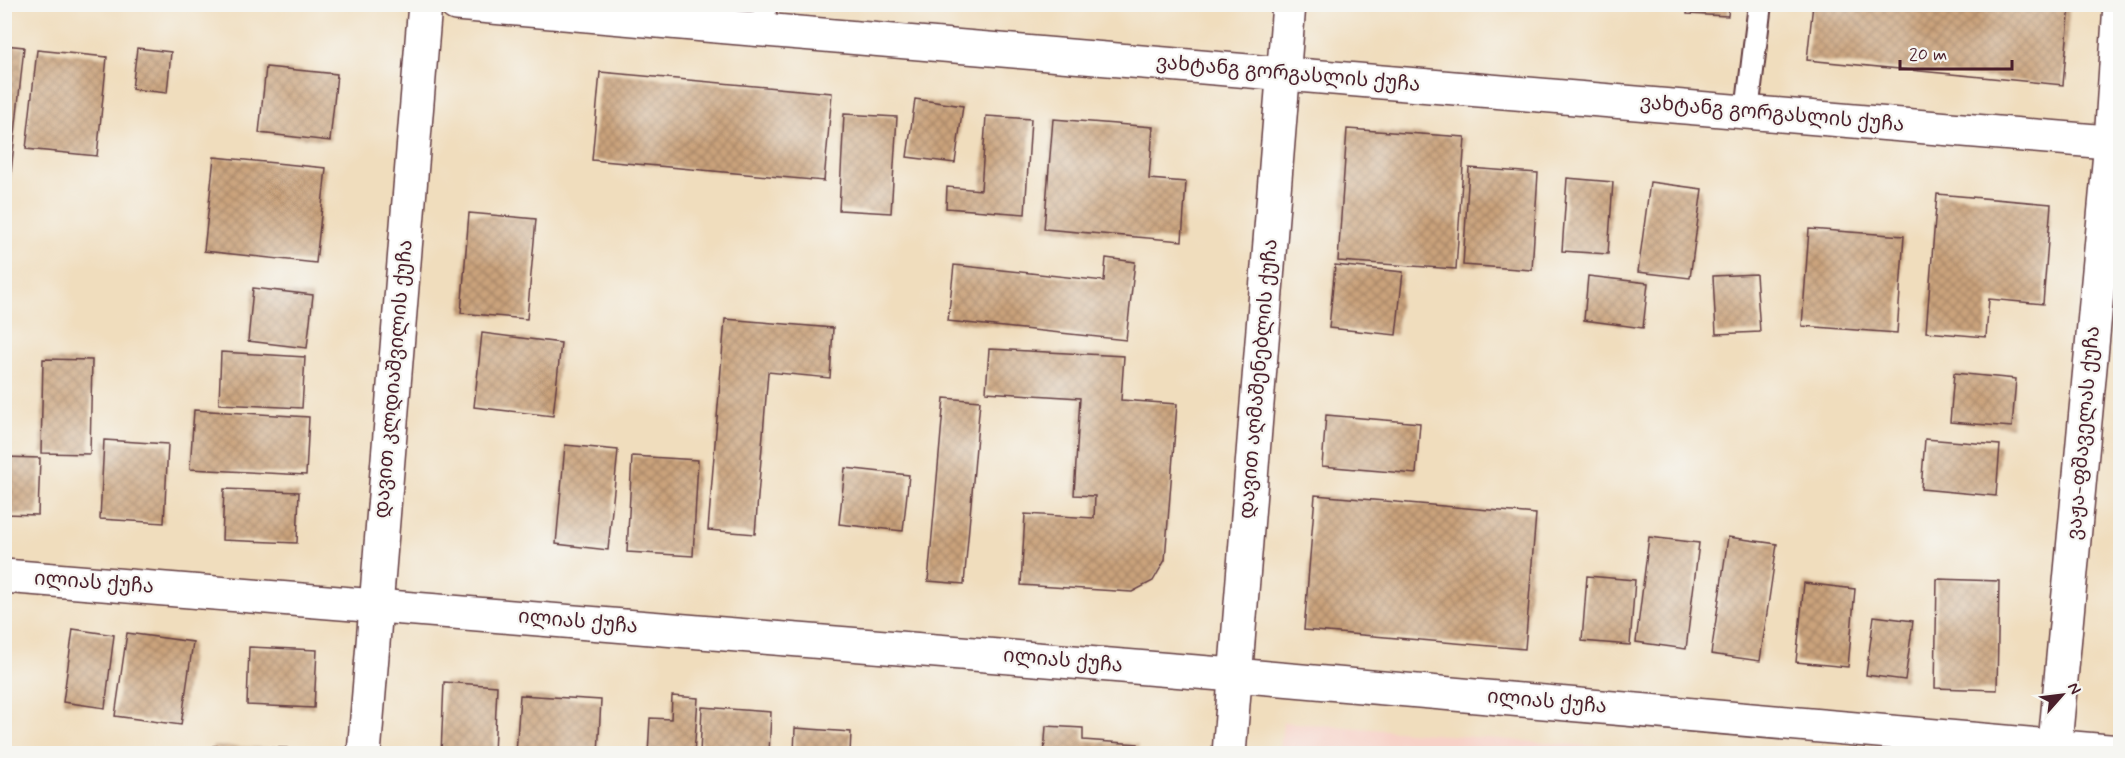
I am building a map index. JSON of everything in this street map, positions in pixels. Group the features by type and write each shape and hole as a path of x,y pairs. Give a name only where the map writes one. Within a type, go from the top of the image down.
{"street":[{"name":"დავით კლდიაშვილის ქუჩა","path":"364,753 425,4"},
{"name":"ვახტანგ გორგასლის ქუჩა","path":"456,4 764,17 1285,74 2116,142"},
{"name":"დავით აღმაშენებლის ქუჩა","path":"1229,753 1289,4"},
{"name":"ვაჟა-ფშაველას ქუჩა","path":"2054,750 2116,142 2120,4"},
{"name":"ილიას ქუჩა","path":"4,576 1234,675 2054,750 2121,752"}],"lane":[{"path":"1747,112 1760,4"}],"shaded area":[{"path":"1283,722 1675,753 1280,753"}],"building":[{"path":"1688,4 1729,4 1728,16 1687,14"},
{"path":"1813,4 2070,4 2063,85 1807,60"},
{"path":"4,45 24,47 10,182 4,181"},
{"path":"137,48 171,52 167,93 132,89"},
{"path":"37,50 107,57 97,156 26,149"},
{"path":"266,67 337,74 330,141 259,133"},
{"path":"600,72 832,93 824,181 592,160"},
{"path":"915,99 963,106 955,163 907,157"},
{"path":"844,114 897,117 891,213 839,210"},
{"path":"986,116 1031,119 1025,214 946,208 947,187 981,190"},
{"path":"1053,119 1153,127 1149,179 1186,182 1182,241 1044,229"},
{"path":"1347,129 1465,137 1456,269 1338,261"},
{"path":"214,157 326,168 316,263 204,251"},
{"path":"1469,168 1538,173 1532,270 1463,265"},
{"path":"1567,178 1613,182 1608,254 1562,251"},
{"path":"1650,182 1702,189 1690,278 1638,272"},
{"path":"1937,194 2051,204 2043,304 1989,299 1986,337 1926,332"},
{"path":"469,213 536,219 527,319 461,313"},
{"path":"1809,229 1904,236 1897,333 1802,326"},
{"path":"1106,258 1135,262 1126,340 948,321 954,265 1104,281"},
{"path":"1335,265 1403,272 1396,335 1329,328"},
{"path":"1756,274 1760,332 1716,334 1713,276"},
{"path":"1588,276 1648,283 1643,328 1584,320"},
{"path":"253,288 313,295 307,348 248,341"},
{"path":"725,319 833,328 830,378 768,372 755,534 708,530"},
{"path":"482,333 561,343 553,416 474,407"},
{"path":"989,349 1124,356 1121,400 1177,404 1165,560 1153,581 1132,592 1021,585 1025,514 1094,518 1095,496 1074,495 1080,398 986,392"},
{"path":"221,352 305,357 302,408 219,404"},
{"path":"43,359 92,360 90,454 41,453"},
{"path":"1954,373 2016,379 2012,427 1950,422"},
{"path":"944,398 980,401 964,584 928,581"},
{"path":"194,410 309,417 306,475 190,469"},
{"path":"1326,415 1420,423 1416,474 1322,466"},
{"path":"1925,439 2000,445 1996,496 1921,489"},
{"path":"104,440 168,444 164,523 100,519"},
{"path":"565,445 618,450 608,550 556,544"},
{"path":"632,456 698,460 693,556 627,552"},
{"path":"4,457 40,458 38,515 4,514"},
{"path":"845,468 909,475 903,531 839,524"},
{"path":"224,489 299,492 297,543 222,540"},
{"path":"1315,495 1536,514 1525,649 1304,630"},
{"path":"1649,537 1699,543 1686,649 1636,642"},
{"path":"1728,537 1777,544 1760,661 1711,654"},
{"path":"1587,576 1635,580 1630,645 1582,641"},
{"path":"1937,579 1999,581 1997,690 1935,688"},
{"path":"1804,583 1855,589 1848,667 1796,662"},
{"path":"1874,616 1913,621 1905,680 1866,675"},
{"path":"73,629 114,635 105,708 63,702"},
{"path":"127,633 193,642 181,725 115,716"},
{"path":"249,647 317,650 314,708 247,705"},
{"path":"444,682 497,686 494,754 441,754"},
{"path":"520,695 601,700 598,754 516,754"},
{"path":"672,696 698,698 694,754 648,754 650,718 671,719"},
{"path":"702,707 771,712 769,754 700,754"},
{"path":"1046,726 1083,728 1083,740 1138,744 1138,754 1044,754"},
{"path":"795,728 851,732 850,754 794,754"},
{"path":"213,746 287,748 287,754 213,754"}]}
